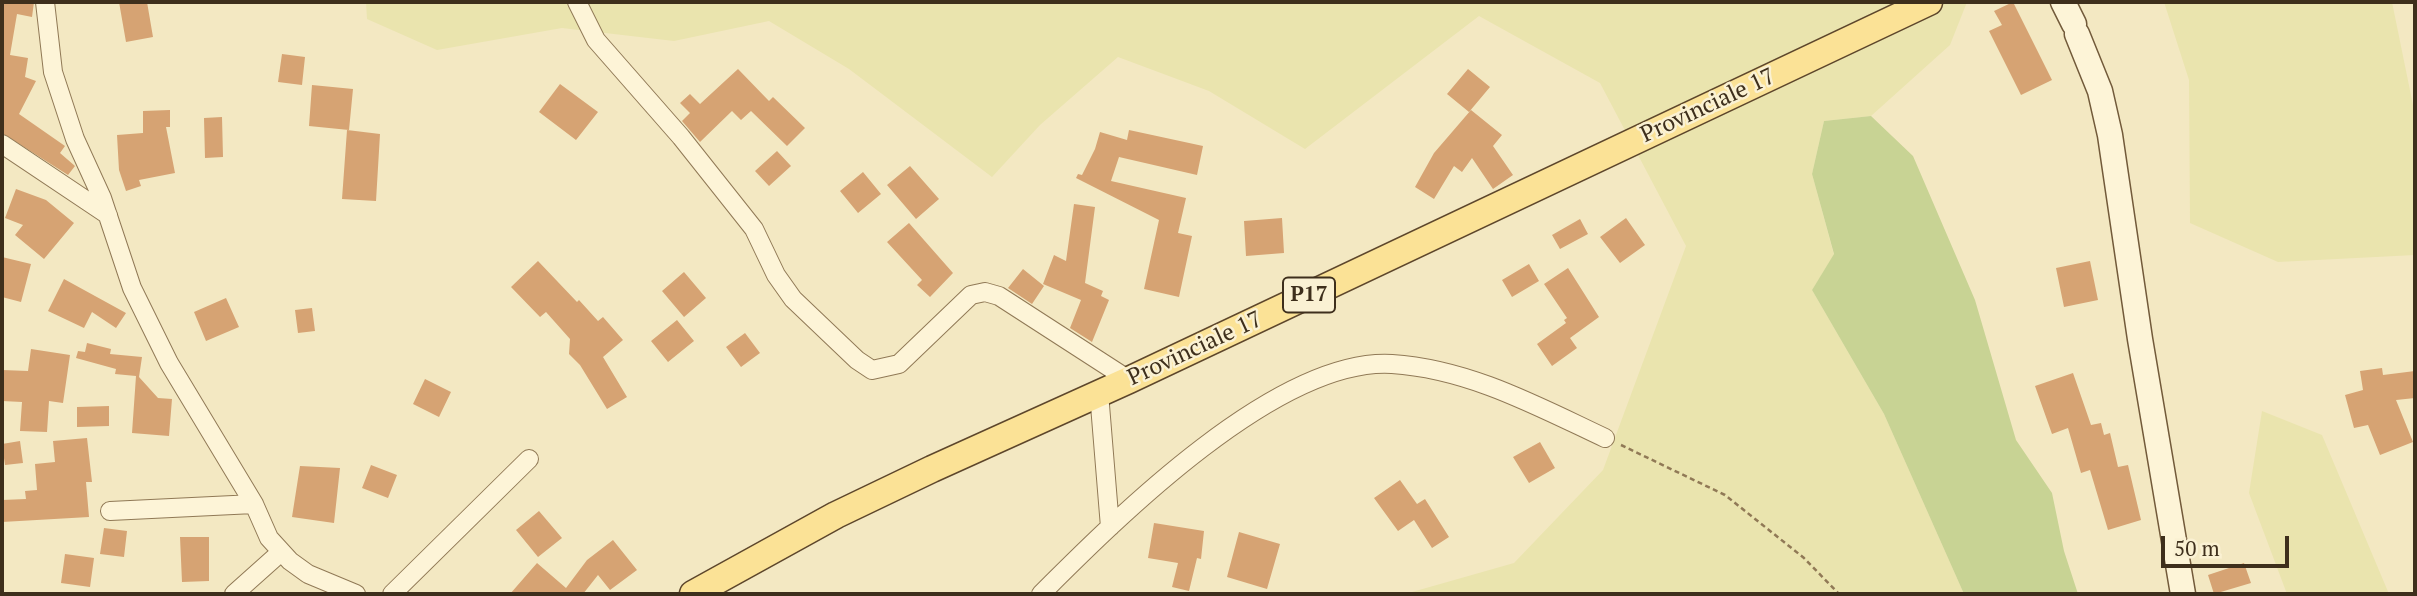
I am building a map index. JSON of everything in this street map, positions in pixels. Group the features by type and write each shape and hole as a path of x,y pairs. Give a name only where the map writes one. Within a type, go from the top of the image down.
{"main road":[{"name":"Provinciale 17","path":"693,594 836,515 1129,380 1929,2"}],"street":[{"path":"46,2 53,72 75,139 108,215 132,288 164,353 254,504 269,538 281,552 308,574 356,594"},
{"path":"577,2 596,40 681,137 754,229 776,275 793,299 857,360 872,370 899,364 971,295 985,292 999,296 1129,380"},
{"path":"2071,20 2100,91 2110,135 2140,339 2183,594"},
{"path":"2,144 108,215"},
{"path":"1041,594 1174,469 1239,423 1317,378 1363,365 1390,364 1434,369 1467,377 1605,438"},
{"path":"1100,393 1110,527"},
{"path":"392,594 529,459"},
{"path":"110,511 254,504"},
{"path":"234,594 281,552"}],"path":[{"path":"1605,438 1725,495 1804,558 1839,594"}],"shaded area":[{"path":"366,2 1967,2 1950,45 1871,116 1824,121 1812,174 1834,255 1812,290 1884,414 1964,594 1405,594 1514,563 1603,470 1686,246 1600,83 1479,16 1305,149 1209,91 1118,57 1040,125 992,177 849,69 769,21 674,41 562,28 437,50 367,19"},
{"path":"2164,2 2392,2 2415,115 2415,255 2278,262 2190,223 2189,80"},
{"path":"2262,411 2322,435 2389,594 2287,594 2249,493"}],"green space":[{"path":"1871,116 1913,156 1975,300 2016,440 2052,493 2064,551 2078,594 1964,594 1884,414 1812,290 1834,254 1812,174 1824,121"}],"building":[{"path":"2,2 34,2 32,17 17,14 10,55 28,58 25,77 36,81 19,114 65,146 60,153 75,166 68,175 2,133"},
{"path":"119,2 147,2 153,37 126,42"},
{"path":"2013,2 2052,80 2021,95 1989,31 2002,25 1994,11"},
{"path":"282,54 305,57 302,85 278,82"},
{"path":"738,69 769,101 773,97 805,128 787,146 751,111 741,120 732,111 700,142 682,121 690,113 680,103 690,94 700,104"},
{"path":"1468,69 1490,87 1469,112 1447,94"},
{"path":"560,84 598,112 576,140 539,112"},
{"path":"312,85 353,89 349,130 309,126"},
{"path":"170,110 170,127 166,127 175,173 139,180 141,186 126,191 119,170 117,135 143,133 143,111"},
{"path":"1471,110 1502,135 1493,146 1513,175 1493,189 1472,158 1462,172 1454,166 1434,199 1415,187 1434,153"},
{"path":"222,117 223,157 205,158 204,118"},
{"path":"347,130 380,134 376,201 342,199"},
{"path":"1129,130 1203,146 1197,175 1119,157 1111,181 1186,198 1178,233 1192,236 1179,297 1144,289 1159,220 1076,178 1078,174 1082,175 1100,132 1127,140"},
{"path":"777,151 791,166 769,186 755,171"},
{"path":"910,166 939,199 916,219 887,185"},
{"path":"863,172 881,194 858,213 840,191"},
{"path":"16,189 46,200 74,223 44,259 15,235 23,225 5,218"},
{"path":"1074,204 1095,207 1085,283 1103,291 1101,296 1109,300 1092,342 1070,328 1081,300 1043,284 1054,255 1066,261"},
{"path":"1282,218 1284,253 1246,256 1244,221"},
{"path":"1626,218 1645,245 1620,263 1600,237"},
{"path":"1580,219 1588,234 1560,249 1552,235"},
{"path":"909,223 953,273 930,297 917,285 922,280 887,242"},
{"path":"2,257 31,264 21,302 2,297"},
{"path":"538,261 577,302 579,300 598,321 603,317 623,340 603,357 627,397 607,409 580,365 569,354 570,339 546,312 540,317 511,287"},
{"path":"2090,261 2098,300 2064,307 2056,268"},
{"path":"1529,264 1539,281 1512,297 1502,280"},
{"path":"1568,268 1599,317 1570,338 1577,348 1552,366 1537,344 1566,323 1564,320 1567,318 1544,284"},
{"path":"1023,269 1044,286 1032,304 1008,288"},
{"path":"684,272 706,298 684,317 662,291"},
{"path":"64,279 126,313 116,328 92,312 84,328 48,311"},
{"path":"226,298 239,327 206,341 194,312"},
{"path":"312,308 315,331 298,333 295,310"},
{"path":"677,320 694,341 668,362 651,341"},
{"path":"745,333 760,353 741,367 726,347"},
{"path":"87,343 111,349 110,354 142,357 139,377 158,398 172,399 169,436 132,433 136,376 115,374 116,369 76,358 78,351 85,352"},
{"path":"31,349 70,355 63,403 49,401 47,432 20,431 22,402 2,401 2,370 28,371"},
{"path":"2382,368 2383,375 2415,371 2415,398 2396,400 2413,442 2380,455 2368,425 2354,428 2345,395 2363,390 2360,371"},
{"path":"2073,373 2091,425 2101,423 2104,435 2110,433 2118,467 2128,465 2141,520 2108,530 2090,470 2081,473 2068,428 2052,434 2035,386"},
{"path":"425,379 451,392 439,417 413,404"},
{"path":"109,406 109,426 77,427 77,407"},
{"path":"87,438 92,482 86,482 89,517 2,522 2,500 26,499 25,491 37,490 35,464 55,462 53,441"},
{"path":"20,441 23,463 5,465 2,444"},
{"path":"1540,442 1555,468 1529,483 1513,457"},
{"path":"371,465 397,475 388,498 362,488"},
{"path":"300,466 340,468 334,523 292,517"},
{"path":"1400,480 1417,504 1425,499 1449,537 1432,548 1414,520 1398,531 1374,498"},
{"path":"539,511 562,538 538,557 516,530"},
{"path":"1154,523 1204,531 1201,559 1197,558 1189,591 1172,587 1178,563 1148,558"},
{"path":"104,528 127,531 124,557 100,554"},
{"path":"1239,532 1280,544 1267,589 1227,577"},
{"path":"180,537 209,537 209,581 182,582"},
{"path":"613,540 637,570 610,590 598,575 583,594 510,594 537,563 566,588 587,560"},
{"path":"65,554 94,558 90,587 61,583"},
{"path":"2244,563 2251,583 2214,594 2208,575"}]}
